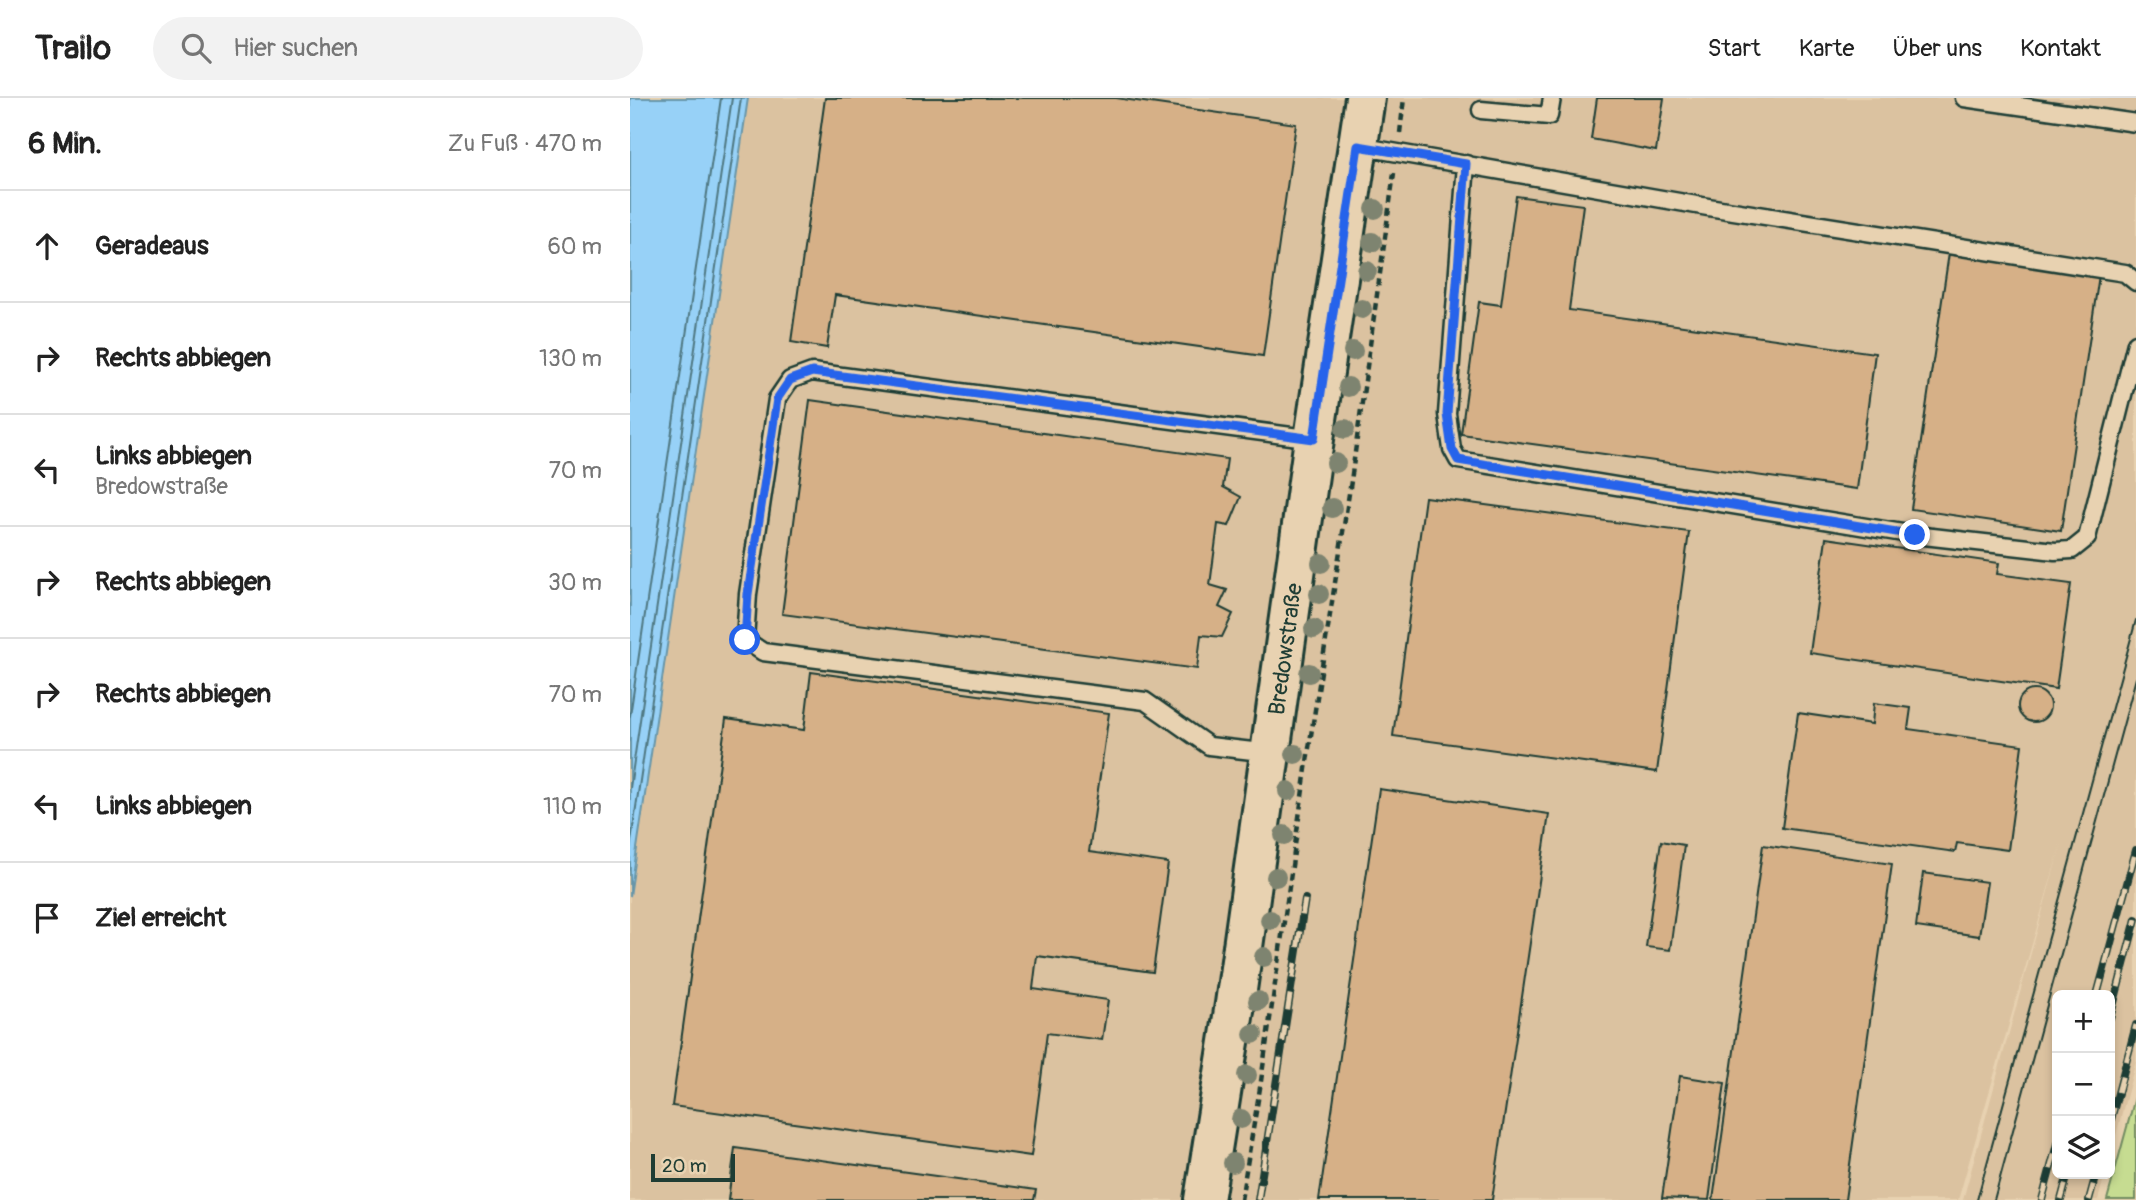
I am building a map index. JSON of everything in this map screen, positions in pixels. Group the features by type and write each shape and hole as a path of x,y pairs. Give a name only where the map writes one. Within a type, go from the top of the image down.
{"street":[{"name":"Bredowstraße","path":"1204,1200 1365,98"}],"lane":[{"path":"1481,110 1549,116 1552,98"},
{"path":"1964,98 2136,123"},
{"path":"1358,146 1708,208 2125,273 2136,282"},
{"path":"1466,164 1447,414 1452,449 1458,460 1915,535 2055,551 2072,550 2087,538 2136,343"},
{"path":"1271,753 1209,746 1145,701 763,652 745,640 748,594 777,399 790,380 812,372 1314,439"}],"path":[{"path":"1241,1200 1351,481 1404,98"}],"shaded area":[{"path":"748,98 2136,98 2136,1061 2115,1139 2115,990 2052,990 2052,1179 2104,1179 2098,1200 1963,1200 2061,844 1958,1200 630,1200 630,896"}],"green space":[{"path":"2136,1094 2136,1200 2107,1200 2113,1179 2115,1179"}],"water":[{"path":"630,98 748,98 630,896"}],"building":[{"path":"825,98 1116,98 1296,124 1263,356 835,295 827,348 791,342"},
{"path":"1597,98 1664,98 1656,151 1591,139"},
{"path":"1516,196 1583,205 1569,310 1875,353 1857,489 1461,434 1479,302 1501,305"},
{"path":"1949,253 2099,275 2061,531 1911,509"},
{"path":"810,400 1227,459 1223,487 1241,497 1229,526 1218,524 1210,585 1227,590 1219,607 1233,614 1222,637 1201,635 1197,669 782,614"},
{"path":"1425,497 1689,532 1657,772 1393,736"},
{"path":"1826,538 1999,563 1997,574 2071,584 2056,689 1810,653"},
{"path":"811,672 1109,713 1089,852 1168,863 1153,972 1037,956 1033,989 1108,1000 1102,1040 1047,1033 1031,1156 672,1106 726,719 804,730"},
{"path":"2034,690 2045,695 2050,706 2045,717 2034,722 2023,717 2018,706 2023,695"},
{"path":"1874,703 1911,708 1908,729 2022,745 2008,850 1957,843 1955,852 1782,828 1798,713 1872,724"},
{"path":"1379,789 1549,814 1492,1200 1319,1200"},
{"path":"1661,841 1684,845 1670,950 1646,947"},
{"path":"1763,845 1892,864 1845,1200 1713,1200"},
{"path":"1923,873 1987,882 1979,936 1916,927"},
{"path":"1680,1076 1725,1083 1709,1200 1662,1198"},
{"path":"735,1148 1036,1190 1034,1200 728,1200"}],"tram line":[{"path":"1977,1200 2136,620"},
{"path":"1994,1200 2136,678"}],"railway":[{"path":"2098,990 2136,850"},
{"path":"1258,1200 1305,899"},
{"path":"2115,999 2136,919"},
{"path":"2112,1116 2136,1025"},
{"path":"2042,1200 2052,1163"},
{"path":"2061,1200 2067,1179"},
{"path":"2089,1200 2095,1179"}],"route":[{"path":"745,640 748,594 777,399 790,380 812,372 1314,439 1358,146 1466,164 1447,414 1452,449 1458,460 1915,535"}]}
